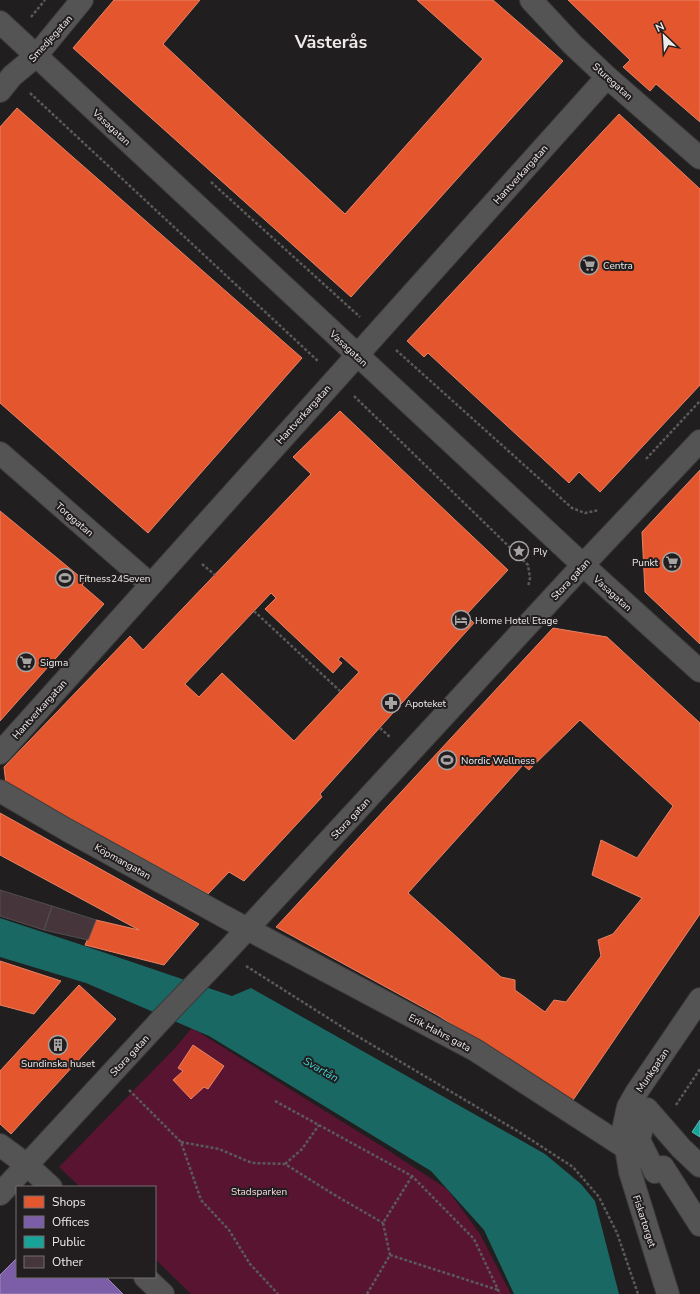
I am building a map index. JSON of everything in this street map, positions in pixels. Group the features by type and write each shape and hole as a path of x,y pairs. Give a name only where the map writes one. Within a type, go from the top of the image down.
{"street":[{"name":"Smedjegatan","path":"6,84 36,56 82,0"},
{"name":"Sturegatan","path":"532,0 572,44 607,77 700,158"},
{"name":"Vasagatan","path":"0,22 357,356 700,671"},
{"name":"Hantverkargatan","path":"0,753 150,584 378,333 607,77"},
{"name":"Stora gatan","path":"0,1194 583,565 700,441"},
{"name":"Torggatan","path":"0,453 150,584"},
{"name":"Köpmangatan","path":"0,791 67,830 247,929"},
{"name":"Erik Hahrs gata","path":"247,929 475,1050 626,1148"},
{"name":"Munkgatan","path":"626,1148 624,1125 628,1107 700,999"},
{"path":"700,1166 681,1148 647,1109 639,1140 655,1172 663,1167 700,1225"},
{"path":"0,1145 27,1165 50,1186"},
{"name":"Fiskartorget","path":"626,1148 630,1172 668,1294"},
{"path":"146,1278 163,1294"}],"path":[{"path":"31,17 45,0"},
{"path":"26,13 52,37"},
{"path":"6,84 336,378 528,565 530,578 528,589"},
{"path":"209,180 572,508 585,513 598,511 603,505"},
{"path":"641,465 700,401"},
{"path":"254,611 340,691"},
{"path":"380,728 392,739 397,733"},
{"path":"220,958 347,1030 519,1132 573,1167 599,1197 617,1233 638,1294"},
{"path":"675,1105 700,1069"},
{"path":"112,1073 182,1142 201,1200 229,1230 250,1264 278,1294"},
{"path":"275,1101 412,1176 474,1238 500,1294"},
{"path":"285,1164 302,1149 319,1125"},
{"path":"182,1142 219,1149 252,1163 285,1164 332,1194 383,1223"},
{"path":"367,1294 390,1255 383,1223 412,1176"},
{"path":"390,1255 498,1290"}],"green space":[{"name":"Stadsparken","path":"192,1028 383,1147 447,1189 480,1234 511,1294 191,1294 156,1260 156,1186 79,1186 59,1167 174,1049"}],"water":[{"name":"Svartån","path":"0,918 232,996 251,988 545,1154 581,1184 595,1201 619,1294 514,1294 484,1230 431,1171 209,1036 86,983 0,957"}],"building: Shops":[{"path":"114,0 200,0 163,44 345,214 483,59 417,0 493,0 563,61 351,297 73,48"},
{"path":"568,0 700,0 700,122 656,84 650,91 623,67 630,60"},
{"path":"17,108 302,358 148,533 0,403 0,127"},
{"name":"Centra","path":"619,114 700,189 700,385 600,492 579,472 569,483 428,353 424,357 407,341"},
{"path":"340,411 508,570 466,615 474,623 320,794 322,797 244,881 229,872 208,894 6,784 4,767 130,636 143,650 311,474 293,457","holes":["271,593 276,598 265,609 333,673 342,663 338,660 341,656 359,672 294,741 222,673 199,697 185,684"]},
{"name":"Punkt","path":"700,470 700,644 645,592 642,532"},
{"name":"Sigma","path":"0,511 85,581 82,585 104,604 0,721"},
{"path":"553,628 607,637 700,723 700,914 571,1103 439,1016 276,927","holes":["580,720 673,806 637,858 601,840 592,875 642,898 613,934 598,940 601,956 566,1002 554,1000 545,1012 515,990 515,980 501,977 408,893 523,765 529,770"]},
{"path":"0,813 199,924 164,965 85,945 96,920 139,930 0,855"},
{"path":"0,961 61,981 34,1014 0,1005"},
{"name":"Sundinska huset","path":"79,985 116,1019 11,1134 0,1124 0,1071"},
{"path":"193,1045 224,1066 208,1089 204,1087 191,1099 173,1080 183,1071 178,1068"}],"building: Offices":[{"path":"16,1259 16,1278 107,1278 123,1294 0,1294 0,1275"}],"building: Public":[{"path":"700,1120 700,1137 692,1132"}],"building: Other":[{"path":"0,890 52,906 44,930 0,916"},
{"path":"52,906 96,920 88,940 44,930"}],"place":[{"name":"Centra","path":"589,265"},
{"name":"Ply","path":"519,551"},
{"name":"Punkt","path":"672,562"},
{"name":"Fitness24Seven","path":"65,578"},
{"name":"Home Hotel Etage","path":"461,620"},
{"name":"Sigma","path":"26,662"},
{"name":"Apoteket","path":"391,703"},
{"name":"Nordic Wellness","path":"447,760"},
{"name":"Sundinska huset","path":"58,1045"}],"district":[{"name":"Västerås","path":"331,42"}]}
